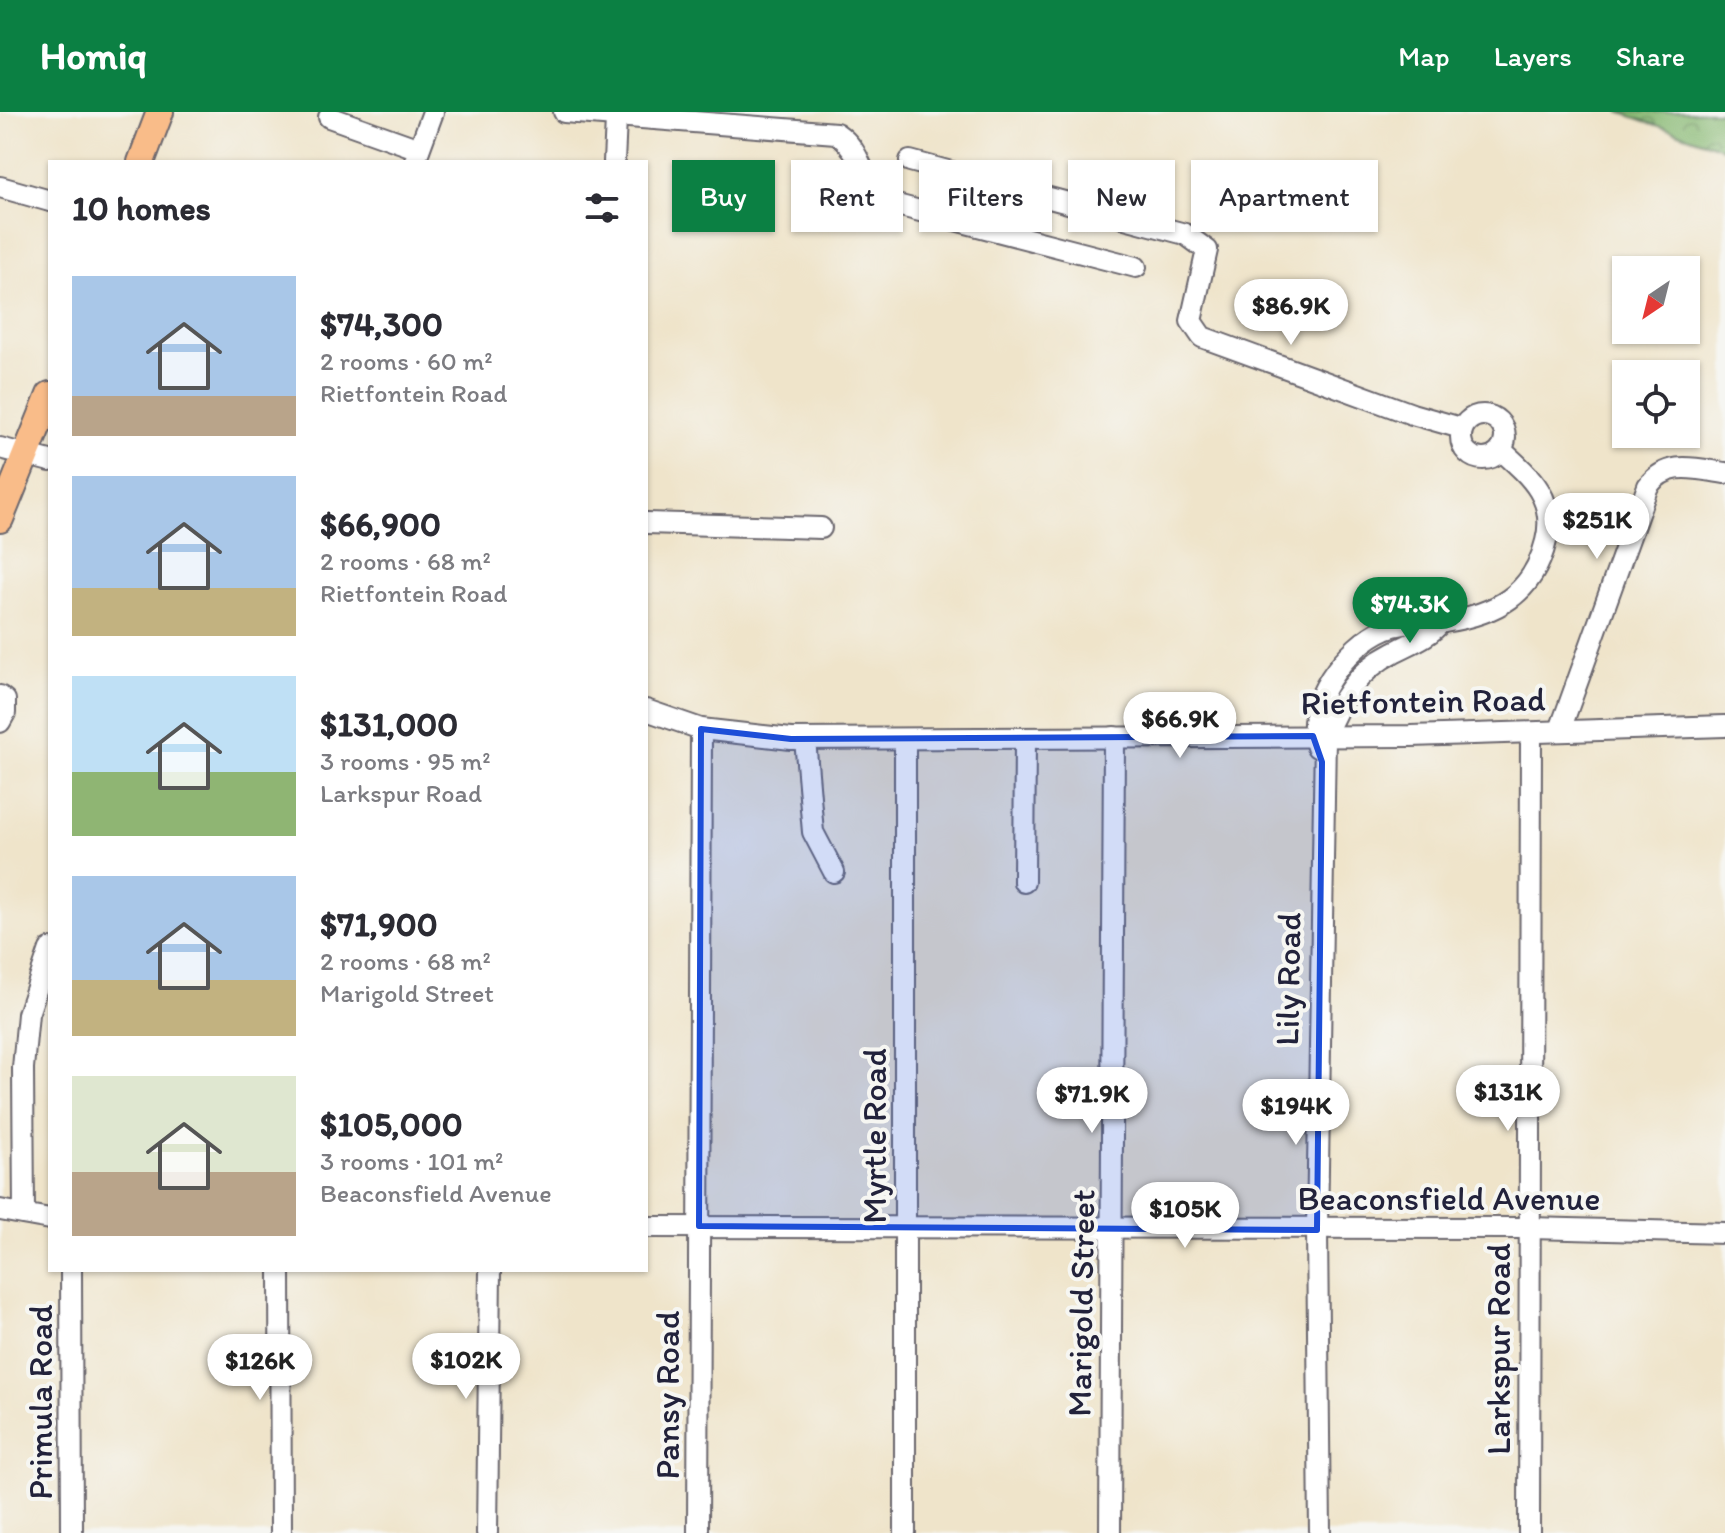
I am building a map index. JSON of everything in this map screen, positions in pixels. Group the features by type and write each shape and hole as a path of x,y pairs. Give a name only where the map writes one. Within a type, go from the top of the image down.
{"main road":[{"path":"142,160 160,112"},
{"path":"0,519 38,457 48,405"}],"street":[{"path":"329,117 417,156 433,112"},
{"path":"564,112 616,119 836,133 854,148 871,189 893,204 1136,267"},
{"path":"614,160 616,119"},
{"path":"910,161 1185,234 1207,250 1191,321 1202,337 1412,414 1461,428"},
{"path":"0,187 48,200"},
{"path":"1475,415 1494,417 1505,432 1501,450 1485,459 1476,458 1462,446 1461,428 1475,415"},
{"path":"0,448 38,457"},
{"path":"1319,736 1347,691 1389,654 1427,636 1441,622 1514,599 1533,576 1549,529 1545,498 1527,473 1501,450"},
{"path":"1560,730 1648,486 1663,471 1676,467 1725,473"},
{"path":"648,523 821,528"},
{"path":"0,696 5,700 5,713 0,722"},
{"name":"Rietfontein Road","path":"648,711 701,729 805,739 1319,736 1725,726"},
{"name":"Pansy Road","path":"698,1533 701,729"},
{"name":"Larkspur Road","path":"1529,1533 1531,733"},
{"name":"Lily Road","path":"1319,736 1322,762 1317,1230 1320,1533"},
{"name":"Marigold Street","path":"1110,1533 1114,1229 1114,737"},
{"path":"805,739 813,832 834,872"},
{"path":"1024,882 1025,739"},
{"name":"Myrtle Road","path":"905,740 905,1533"},
{"path":"24,1214 23,1068 28,1014 48,955"},
{"path":"0,1210 48,1219"},
{"name":"Beaconsfield Avenue","path":"648,1227 1530,1228 1725,1233"},
{"name":"Primula Road","path":"71,1272 72,1533"},
{"path":"280,1272 281,1533"},
{"path":"487,1533 490,1272"}],"highlighted area":[{"path":"701,729 791,739 1313,736 1322,762 1317,1230 699,1226"}],"green space":[{"path":"1619,112 1725,112 1725,149"}]}
